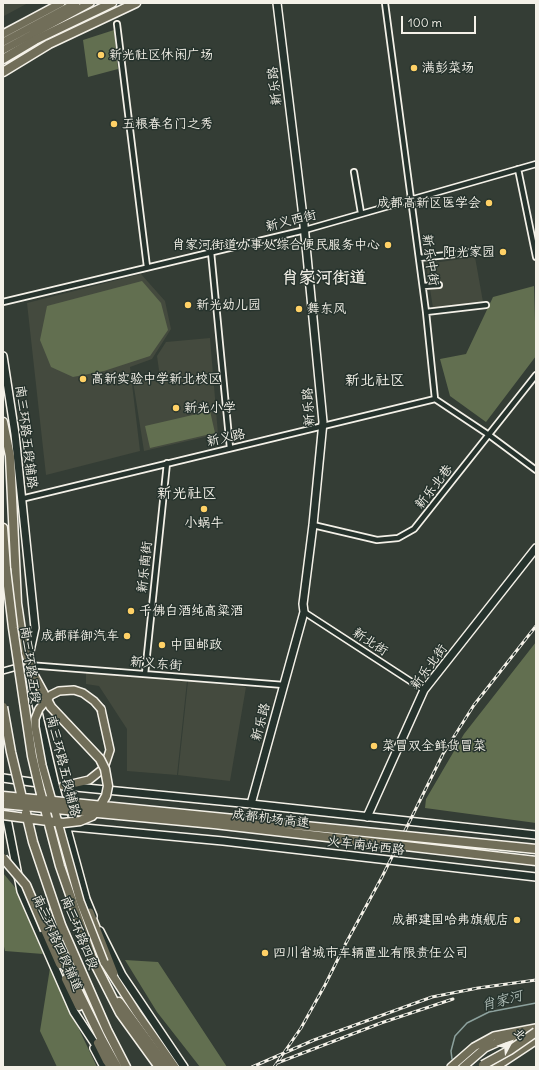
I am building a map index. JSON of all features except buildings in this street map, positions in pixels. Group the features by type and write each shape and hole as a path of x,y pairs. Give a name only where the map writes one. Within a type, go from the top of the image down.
{"highway":[{"path":"3,59 35,40 112,3"},
{"path":"3,72 49,44 136,3"},
{"path":"3,422 10,456 15,586 19,624 26,653 33,674 51,707 100,759 105,769 108,786 106,796 98,810 92,816 80,821 63,823 4,818"},
{"name":"南三环路五段","path":"3,528 12,628 32,756 43,804"},
{"name":"南三环路四段","path":"3,707 11,752 33,842 53,902 58,924 126,1067"},
{"name":"成都机场高速","path":"3,796 536,849"},
{"name":"成都机场高速","path":"3,804 214,824 536,861"},
{"name":"南三环路四段","path":"43,804 60,866 92,958 120,1013 158,1067"},
{"path":"3,858 26,885 70,989 107,1065"},
{"path":"58,924 56,939 65,965 117,1067"},
{"name":"南三环路四段","path":"105,984 167,1067"},
{"path":"480,1067 510,1050 536,1032"},
{"path":"495,1067 536,1040"}],"main road":[{"path":"3,34 61,3"},
{"path":"3,42 76,3"},
{"path":"3,50 90,3"},
{"name":"新乐路","path":"251,804 304,612 303,604 313,525 322,427 304,230 277,3"},
{"name":"南三环路五段辅路","path":"3,356 15,434 35,628 27,665 66,826"},
{"name":"新乐北街","path":"366,817 424,690 536,548"},
{"path":"63,786 89,780 104,768 110,750 101,709 94,701 83,693 74,690 59,691 51,695 39,709 35,719 35,727 42,765 80,901 104,962 137,1013 175,1067"},
{"path":"3,778 63,786 251,804 536,835"},
{"path":"3,809 4,818"},
{"name":"火车南站西路","path":"4,818 66,826 223,841 536,876"},
{"name":"南三环路四段辅道","path":"4,818 21,891 74,1012 107,1065"},
{"path":"66,826 90,912 115,974 137,1013"},
{"path":"90,912 122,975 184,1067"},
{"path":"451,1067 474,1047 494,1036 536,1028"},
{"path":"463,1067 485,1048 505,1039 536,1035"}],"street":[{"name":"新乐中街","path":"385,3 423,286 435,399"},
{"path":"117,24 147,267"},
{"name":"新义西街","path":"3,302 304,230 411,198 536,164"},
{"path":"518,169 536,257"},
{"path":"354,172 361,213"},
{"path":"211,252 230,448"},
{"path":"419,258 474,252"},
{"path":"423,286 438,285"},
{"path":"426,312 486,305"},
{"name":"新乐北巷","path":"313,525 377,540 398,538 414,530 536,375"},
{"path":"435,399 489,434 536,470"},
{"name":"新义路","path":"21,499 435,399"},
{"name":"新乐南街","path":"145,674 167,463"},
{"name":"新北街","path":"304,612 424,690"},
{"name":"新义东街","path":"3,671 27,665 284,685"}],"shaded area":[{"path":"3,3 28,3 4,16"},
{"path":"475,257 483,302 433,308 426,264"},
{"name":"高新实验中学新北校区","path":"141,274 165,301 171,329 152,359 130,367 140,451 46,475 27,303"},
{"name":"新光小学","path":"210,338 218,434 144,451 133,381 160,377 157,356 166,342"},
{"path":"86,673 187,681 177,775 127,771 127,729 99,686 86,684"},
{"path":"188,681 246,687 230,781 178,775"}],"green space":[{"name":"新光社区休闲广场","path":"114,30 118,69 88,77 83,40"},
{"path":"142,281 161,303 168,330 150,356 104,371 73,377 51,367 40,340 47,306"},
{"path":"534,286 536,356 486,422 450,396 440,359 466,354 493,297"},
{"path":"210,411 215,433 150,448 145,426"},
{"path":"536,642 536,823 425,808 426,799 464,734"},
{"path":"3,873 18,891 43,954 5,951 3,942"},
{"path":"125,960 158,962 227,1067 200,1067 157,1012"},
{"path":"50,968 97,1067 57,1067 40,1031"}],"waterway":[{"name":"肖家河","path":"452,1059 451,1051 455,1036 467,1023 489,1012 536,1003"}],"railway":[{"path":"274,1067 301,1028 325,985 382,877 443,754 474,705 536,626"},
{"path":"252,1067 314,1040 432,997 478,988 536,980"},
{"path":"277,1063 381,1023 453,999"}],"place":[{"name":"新光社区休闲广场","path":"101,55"},
{"name":"满彭菜场","path":"414,68"},
{"name":"五粮春名门之秀","path":"114,124"},
{"name":"成都高新区医学会","path":"489,203"},
{"name":"肖家河街道办事处综合便民服务中心","path":"388,245"},
{"name":"阳光家园","path":"503,252"},
{"name":"新光幼儿园","path":"188,305"},
{"name":"舞东风","path":"299,309"},
{"name":"高新实验中学新北校区","path":"83,379"},
{"name":"新光小学","path":"176,408"},
{"name":"小蜗牛","path":"204,509"},
{"name":"千佛白酒纯高粱酒","path":"131,611"},
{"name":"成都祥御汽车","path":"127,636"},
{"name":"中国邮政","path":"162,645"},
{"name":"菜冒双全鲜货冒菜","path":"374,746"},
{"name":"成都建国哈弗旗舰店","path":"517,920"},
{"name":"四川省城市车辆置业有限责任公司","path":"265,953"}],"district":[{"name":"肖家河街道","path":"324,278"},
{"name":"新北社区","path":"375,381"},
{"name":"新光社区","path":"187,494"}]}
